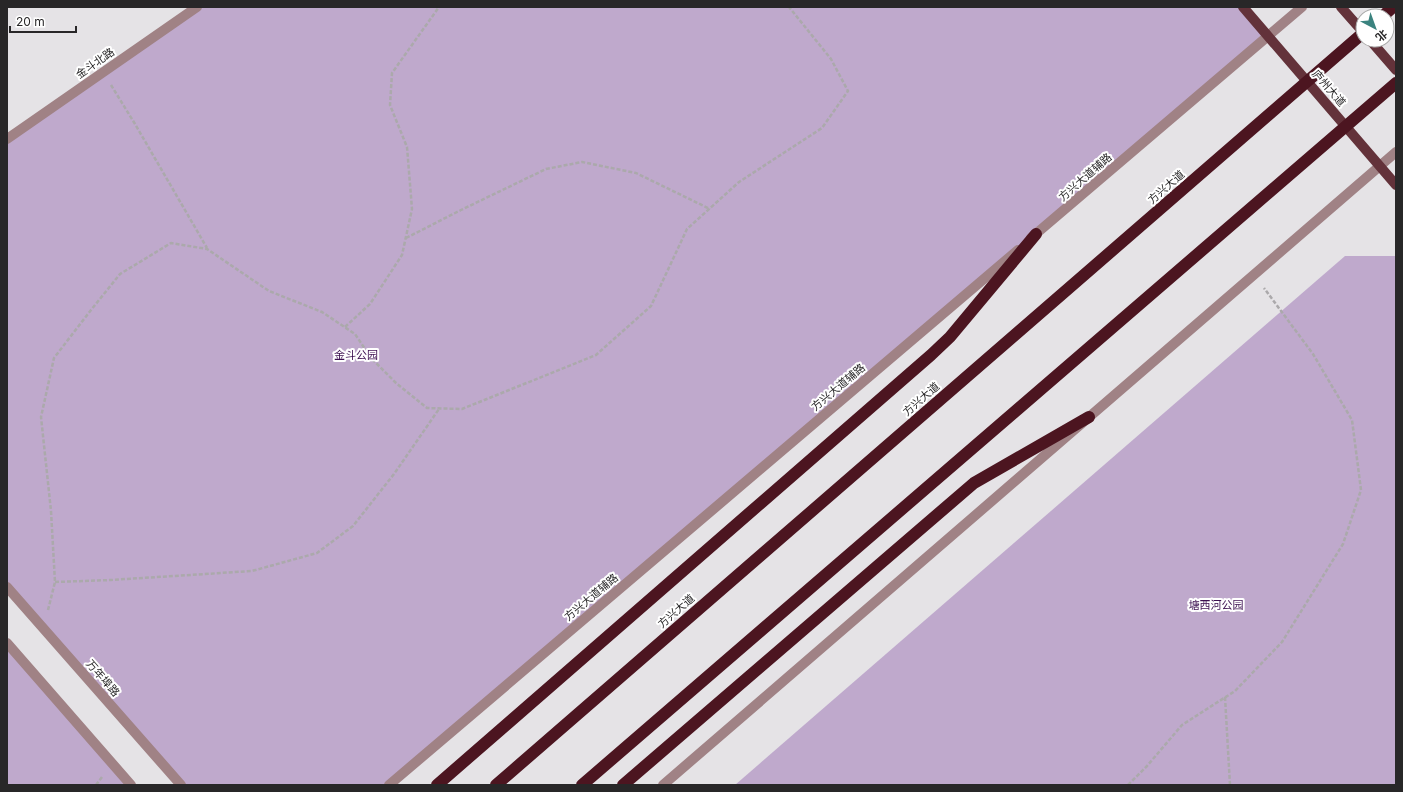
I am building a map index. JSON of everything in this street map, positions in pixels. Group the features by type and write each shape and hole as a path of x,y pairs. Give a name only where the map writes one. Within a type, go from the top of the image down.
{"highway":[{"name":"方兴大道","path":"496,785 1355,40"},
{"path":"582,785 1396,83"},
{"path":"437,785 931,355 950,337 1036,234"},
{"path":"623,785 974,483 1089,417"}],"main road":[{"name":"庐州大道","path":"1243,7 1396,185"},
{"path":"1341,7 1355,24"},
{"path":"1377,48 1396,70"}],"street":[{"name":"金斗北路","path":"7,139 197,7"},
{"name":"方兴大道辅路","path":"389,785 1302,7"},
{"path":"663,785 1396,152"},
{"name":"万年埠路","path":"7,586 181,785"},
{"path":"7,643 131,785"}],"path":[{"path":"345,327 370,304 402,255 412,209 407,147 390,105 392,73 439,7"},
{"path":"43,628 55,582 51,511 41,417 54,358 90,310 120,274 172,243 207,249 270,291 322,312 355,334 371,358 396,383 428,408 462,409 596,355 651,306 687,229 739,182 822,128 848,91 831,59 789,7"},
{"path":"103,72 135,124 207,249"},
{"path":"406,239 461,210 546,169 582,162 636,173 710,209"},
{"path":"1128,785 1147,766 1182,725 1235,691 1282,642 1343,544 1361,490 1352,420 1314,354 1254,275"},
{"path":"55,582 252,571 317,553 353,526 394,474 439,408"},
{"path":"1225,697 1230,785"}],"green space":[{"name":"金斗公园","path":"197,7 1243,7 1268,36 389,785 181,785 7,587 7,139"},
{"name":"塘西河公园","path":"1345,256 1396,256 1396,785 735,785"},
{"path":"7,643 131,785 7,785"}]}
